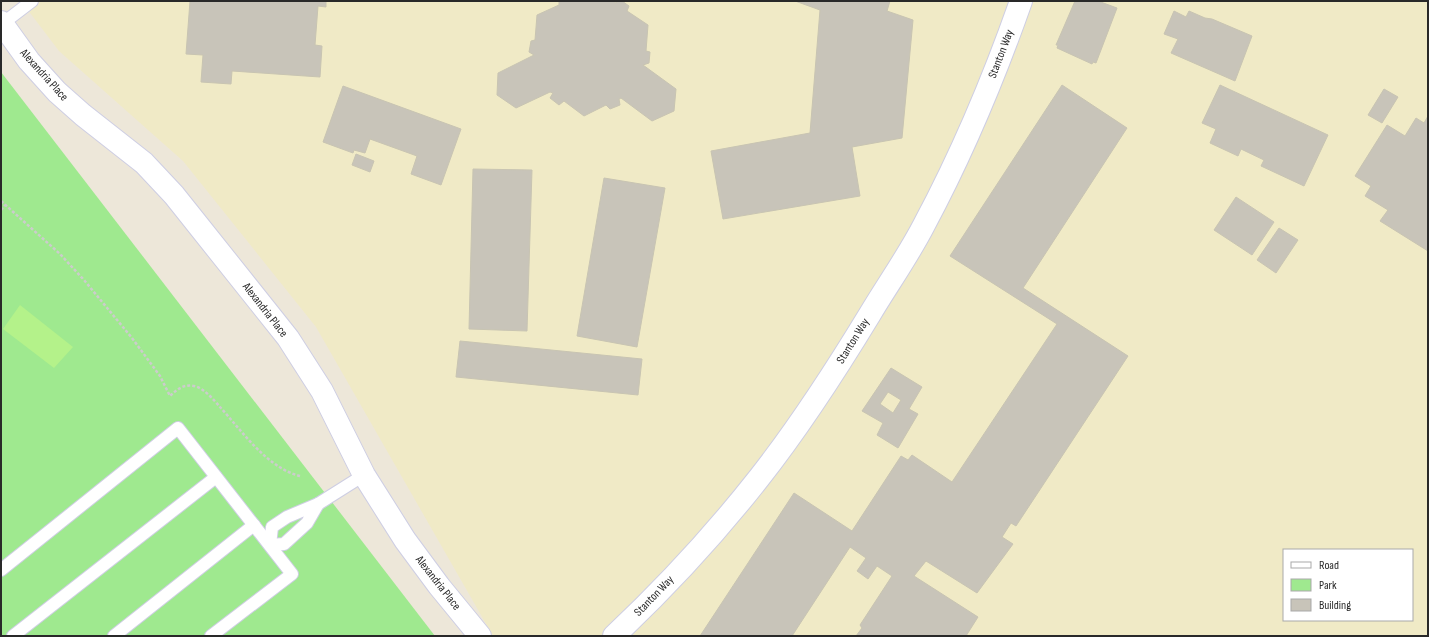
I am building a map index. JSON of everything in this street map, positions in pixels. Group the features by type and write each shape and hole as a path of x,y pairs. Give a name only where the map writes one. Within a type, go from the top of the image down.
{"street":[{"name":"Stanton Way","path":"614,636 677,573 759,478 817,398 846,354 923,227 938,198 973,123 1006,46 1021,1"},
{"name":"Alexandria Place","path":"1,23 29,61 57,92 83,115 144,163 174,195 288,338 322,391 364,475 405,540 480,636"}],"lane":[{"path":"1,23 32,1"},
{"path":"1,570 178,428 292,574 211,636"},
{"path":"270,545 272,527 287,517 318,504 364,475"},
{"path":"13,636 216,477"},
{"path":"270,545 284,544 307,523 318,504"},
{"path":"114,636 254,525"}],"path":[{"path":"1,201 60,254 84,280 160,376 170,396 186,386 196,386 215,401 261,452 290,474 300,476"},
{"path":"1,210 5,205"}],"shaded area":[{"path":"21,1 1428,1 1428,636 493,636 316,327 183,161 59,51"}],"green space":[{"path":"1,72 435,636 1,636"},
{"path":"20,305 73,347 54,368 3,329"}],"building":[{"path":"190,1 326,1 326,7 318,6 315,45 322,46 320,77 232,71 231,84 201,82 203,55 186,54"},
{"path":"559,1 613,1 616,3 618,1 622,1 629,6 627,11 648,25 646,51 650,52 649,63 643,65 676,89 674,111 652,121 621,98 619,99 620,105 610,109 606,105 584,116 564,101 559,105 550,98 553,93 550,92 516,108 497,95 498,73 534,55 529,52 531,41 535,40 537,15 559,5"},
{"path":"795,1 890,1 887,11 913,20 902,138 852,147 860,196 723,219 711,151 810,133 820,10"},
{"path":"1075,1 1098,1 1117,8 1096,63 1093,62 1092,64 1057,48 1058,45 1056,45"},
{"path":"1174,11 1186,17 1189,11 1252,36 1235,81 1171,53 1178,39 1164,34"},
{"path":"1062,85 1127,128 1023,288 1128,356 1016,526 1011,523 1002,537 1013,544 977,593 926,561 914,576 978,617 966,636 856,636 862,628 860,625 892,576 877,566 868,579 857,571 866,558 850,547 792,636 700,636 794,493 852,531 901,456 908,460 912,455 952,482 1057,324 950,256"},
{"path":"1220,85 1328,135 1304,186 1261,166 1264,160 1241,149 1238,156 1210,143 1216,129 1202,123"},
{"path":"343,86 461,129 441,185 411,174 417,156 370,139 365,153 354,150 353,153 323,142"},
{"path":"1384,89 1398,97 1382,123 1368,115"},
{"path":"1428,116 1428,251 1380,221 1388,210 1365,196 1371,186 1355,176 1387,125 1405,136 1416,118 1424,123"},
{"path":"356,154 374,161 370,172 352,165"},
{"path":"473,169 532,170 527,331 469,329"},
{"path":"604,178 665,188 637,347 577,336"},
{"path":"1236,197 1274,222 1252,255 1214,230"},
{"path":"1279,228 1298,240 1276,273 1257,260"},
{"path":"460,341 642,359 638,395 456,377"},
{"path":"891,368 922,387 909,409 918,414 898,448 877,435 883,423 862,411","holes":["888,392 901,400 893,413 880,404"]}]}
